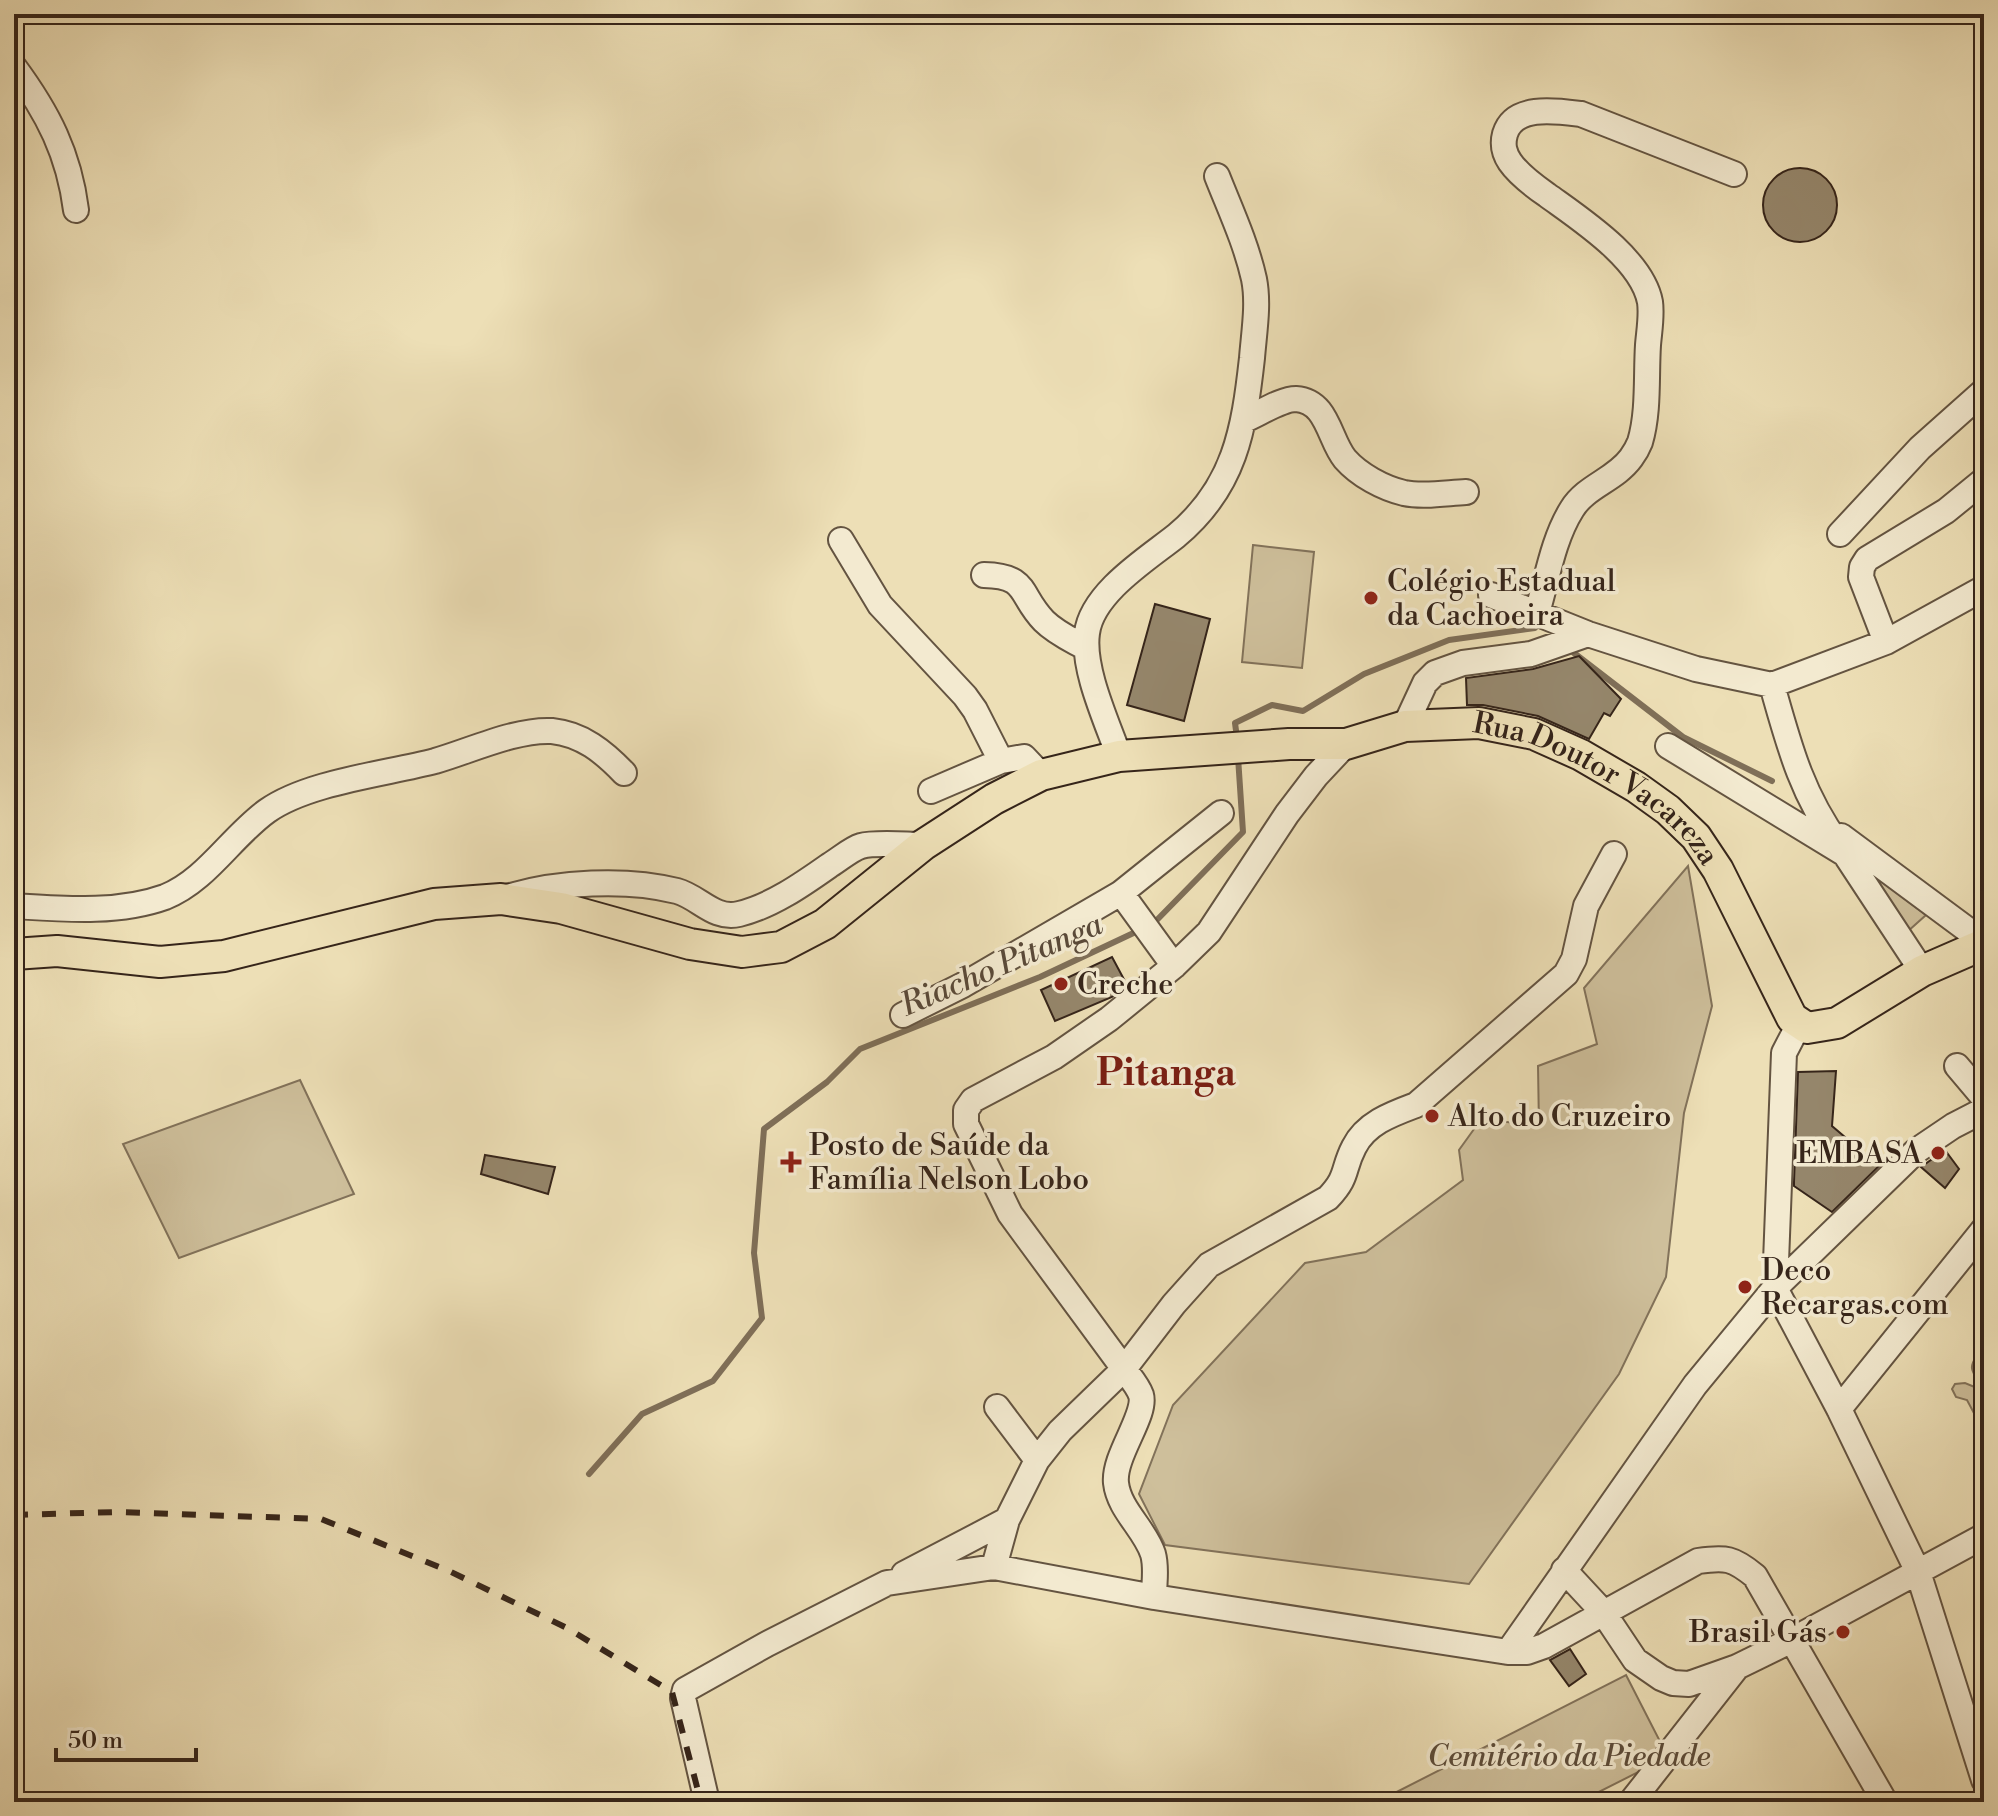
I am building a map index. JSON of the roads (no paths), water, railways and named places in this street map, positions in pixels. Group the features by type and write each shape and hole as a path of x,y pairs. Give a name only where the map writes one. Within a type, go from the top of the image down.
{"main road":[{"name":"Rua Doutor Vacareza","path":"14,954 57,951 160,962 224,956 434,904 501,899 561,908 690,944 742,952 781,947 825,924 923,845 994,799 1041,775 1119,756 1289,744 1346,744 1405,726 1479,723 1534,734 1581,755 1668,810 1696,837 1718,870 1792,1018 1799,1024"},
{"path":"1799,1024 1818,1028 1837,1023 1922,971 1984,943"}],"street":[{"path":"14,67 31,90 64,152 76,210"},
{"path":"1537,613 1563,525 1574,506 1590,490 1617,473 1632,458 1639,443 1644,415 1650,304 1643,283 1633,267 1582,221 1511,165 1503,148 1506,131 1516,118 1533,112 1555,110 1581,114 1734,174"},
{"path":"1119,756 1094,684 1086,648 1087,630 1096,610 1124,575 1177,535 1208,506 1231,467 1244,420 1256,316 1254,281 1246,251 1217,176"},
{"path":"1840,534 1920,448 1984,391"},
{"path":"1244,420 1292,399 1305,401 1317,409 1329,425 1343,457 1381,485 1405,493 1466,492"},
{"path":"1886,642 1861,577 1862,567 1867,559 1946,511 1984,480"},
{"path":"841,540 880,605 965,696 1001,761"},
{"path":"984,575 1012,579 1020,585 1045,622 1086,648"},
{"path":"1491,595 1588,634 1696,669 1772,685 1886,642 1984,588"},
{"path":"1405,726 1425,683 1435,673 1463,663 1531,654 1588,634"},
{"path":"1772,685 1797,773 1821,820 1922,971"},
{"path":"14,906 75,910 136,904 167,896 197,877 269,809 308,791 434,761 529,732 553,731 579,737 604,752 624,773"},
{"path":"1154,1597 1152,1550 1121,1500 1115,1481 1121,1454 1142,1402 1139,1390 1010,1214 966,1124 966,1110 973,1100 1054,1057 1098,1027 1174,966 1209,932 1287,814 1346,744"},
{"path":"1668,746 1845,854"},
{"path":"931,791 1001,761 1024,757 1041,775"},
{"path":"903,1015 963,985 1121,893 1221,813"},
{"path":"1821,820 1984,943"},
{"path":"501,899 531,890 576,884 612,884 679,892 710,910 725,915 738,914 773,900 861,846 923,845"},
{"path":"994,1567 1007,1520 1037,1460 1060,1431 1124,1369 1174,1304 1209,1265 1328,1198 1343,1182 1354,1146 1374,1124 1416,1105 1566,974 1574,959 1586,906 1614,854"},
{"path":"1121,893 1174,966"},
{"path":"1799,1024 1784,1053 1775,1288 1839,1409 1918,1572 1984,1780"},
{"path":"1957,1066 1984,1098"},
{"path":"1508,1652 1695,1385 1775,1288 1916,1151 1984,1110"},
{"path":"1839,1409 1984,1229"},
{"path":"997,1407 1037,1460"},
{"path":"707,1802 683,1698 685,1690 1007,1520"},
{"path":"1564,1570 1603,1612 1635,1660 1661,1678 1689,1684 1737,1667 1792,1640 1984,1536"},
{"path":"887,1583 994,1567 1154,1597 1508,1652 1527,1652 1544,1646 1698,1561 1719,1558 1737,1562 1755,1576 1885,1802"},
{"path":"1631,1802 1737,1667"}],"waterway":[{"name":"Riacho Pitanga","path":"1237,738 1235,723 1272,705 1303,711 1364,674 1449,640 1535,628"},
{"path":"1574,653 1683,737 1772,781"},
{"name":"Riacho Pitanga","path":"1152,925 1243,832 1238,757"},
{"name":"Riacho Pitanga","path":"589,1474 642,1414 713,1381 762,1318 754,1253 764,1129 827,1082 860,1049 1040,977 1142,929"}],"railway":[{"path":"14,1515 117,1512 321,1519 449,1571 567,1628 672,1692 701,1802"}],"place":[{"name":"Colégio Estadual da Cachoeira","path":"1371,598"},
{"name":"Creche","path":"1061,984"},
{"name":"Alto do Cruzeiro","path":"1432,1116"},
{"name":"EMBASA","path":"1938,1153"},
{"name":"Posto de Saúde da Família Nelson Lobo","path":"791,1162"},
{"name":"Deco Recargas.com","path":"1745,1287"},
{"name":"Brasil Gás","path":"1843,1632"}],"district":[{"name":"Pitanga","path":"1166,1072"}],"park label":[{"name":"Cemitério da Piedade","path":"1569,1756"}]}
